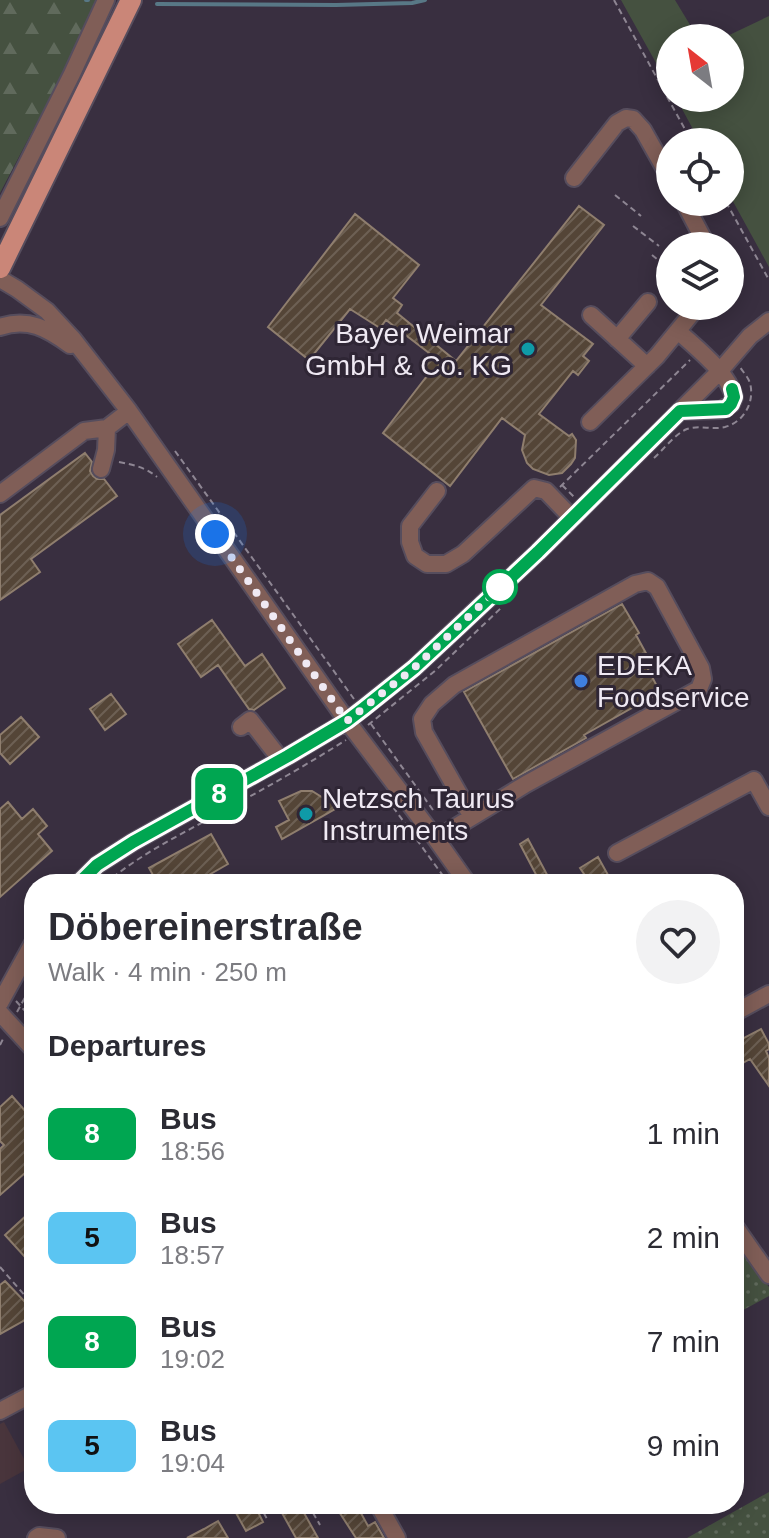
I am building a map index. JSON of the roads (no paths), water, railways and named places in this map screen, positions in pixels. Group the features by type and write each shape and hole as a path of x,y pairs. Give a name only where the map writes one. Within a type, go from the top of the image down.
{"main road":[{"path":"0,268 131,0"}],"street":[{"path":"0,218 106,0"},
{"path":"574,178 617,123 626,118 633,119 643,130 656,153"},
{"path":"0,279 47,311 88,358 129,411 343,729 436,839 461,874"},
{"path":"617,339 648,302"},
{"path":"591,315 647,366"},
{"path":"590,422 647,366 687,320"},
{"path":"88,874 133,842 343,729 361,710 414,668 578,512 719,372 750,336 769,321"},
{"path":"0,327 18,322 38,326 51,331 88,358"},
{"path":"678,331 719,372 732,389 734,397 731,404 721,410 680,411"},
{"path":"0,494 84,431 107,428 129,411"},
{"path":"103,462 107,428"},
{"path":"437,491 410,526 410,542 415,556 427,564 446,564 463,554 534,488 556,490 578,512"},
{"path":"436,839 472,817 526,784 699,689 703,679 701,668 657,587 648,581 635,584 454,685 432,704 422,719 424,732 472,817"},
{"path":"241,727 250,720 281,760"},
{"path":"617,853 754,780 769,807"},
{"path":"0,1003 24,959"},
{"path":"744,1008 769,994"},
{"path":"0,1013 24,1039"},
{"path":"744,1239 769,1275"},
{"path":"0,1411 24,1398"},
{"path":"384,1514 397,1538"},
{"path":"36,1538 57,1538"}],"waterway":[{"path":"157,4 336,5 425,0"}],"place":[{"name":"Bayer Weimar GmbH & Co. KG","path":"528,349"},
{"name":"EDEKA Foodservice","path":"581,681"},
{"name":"Netzsch Taurus Instruments","path":"306,814"}]}
